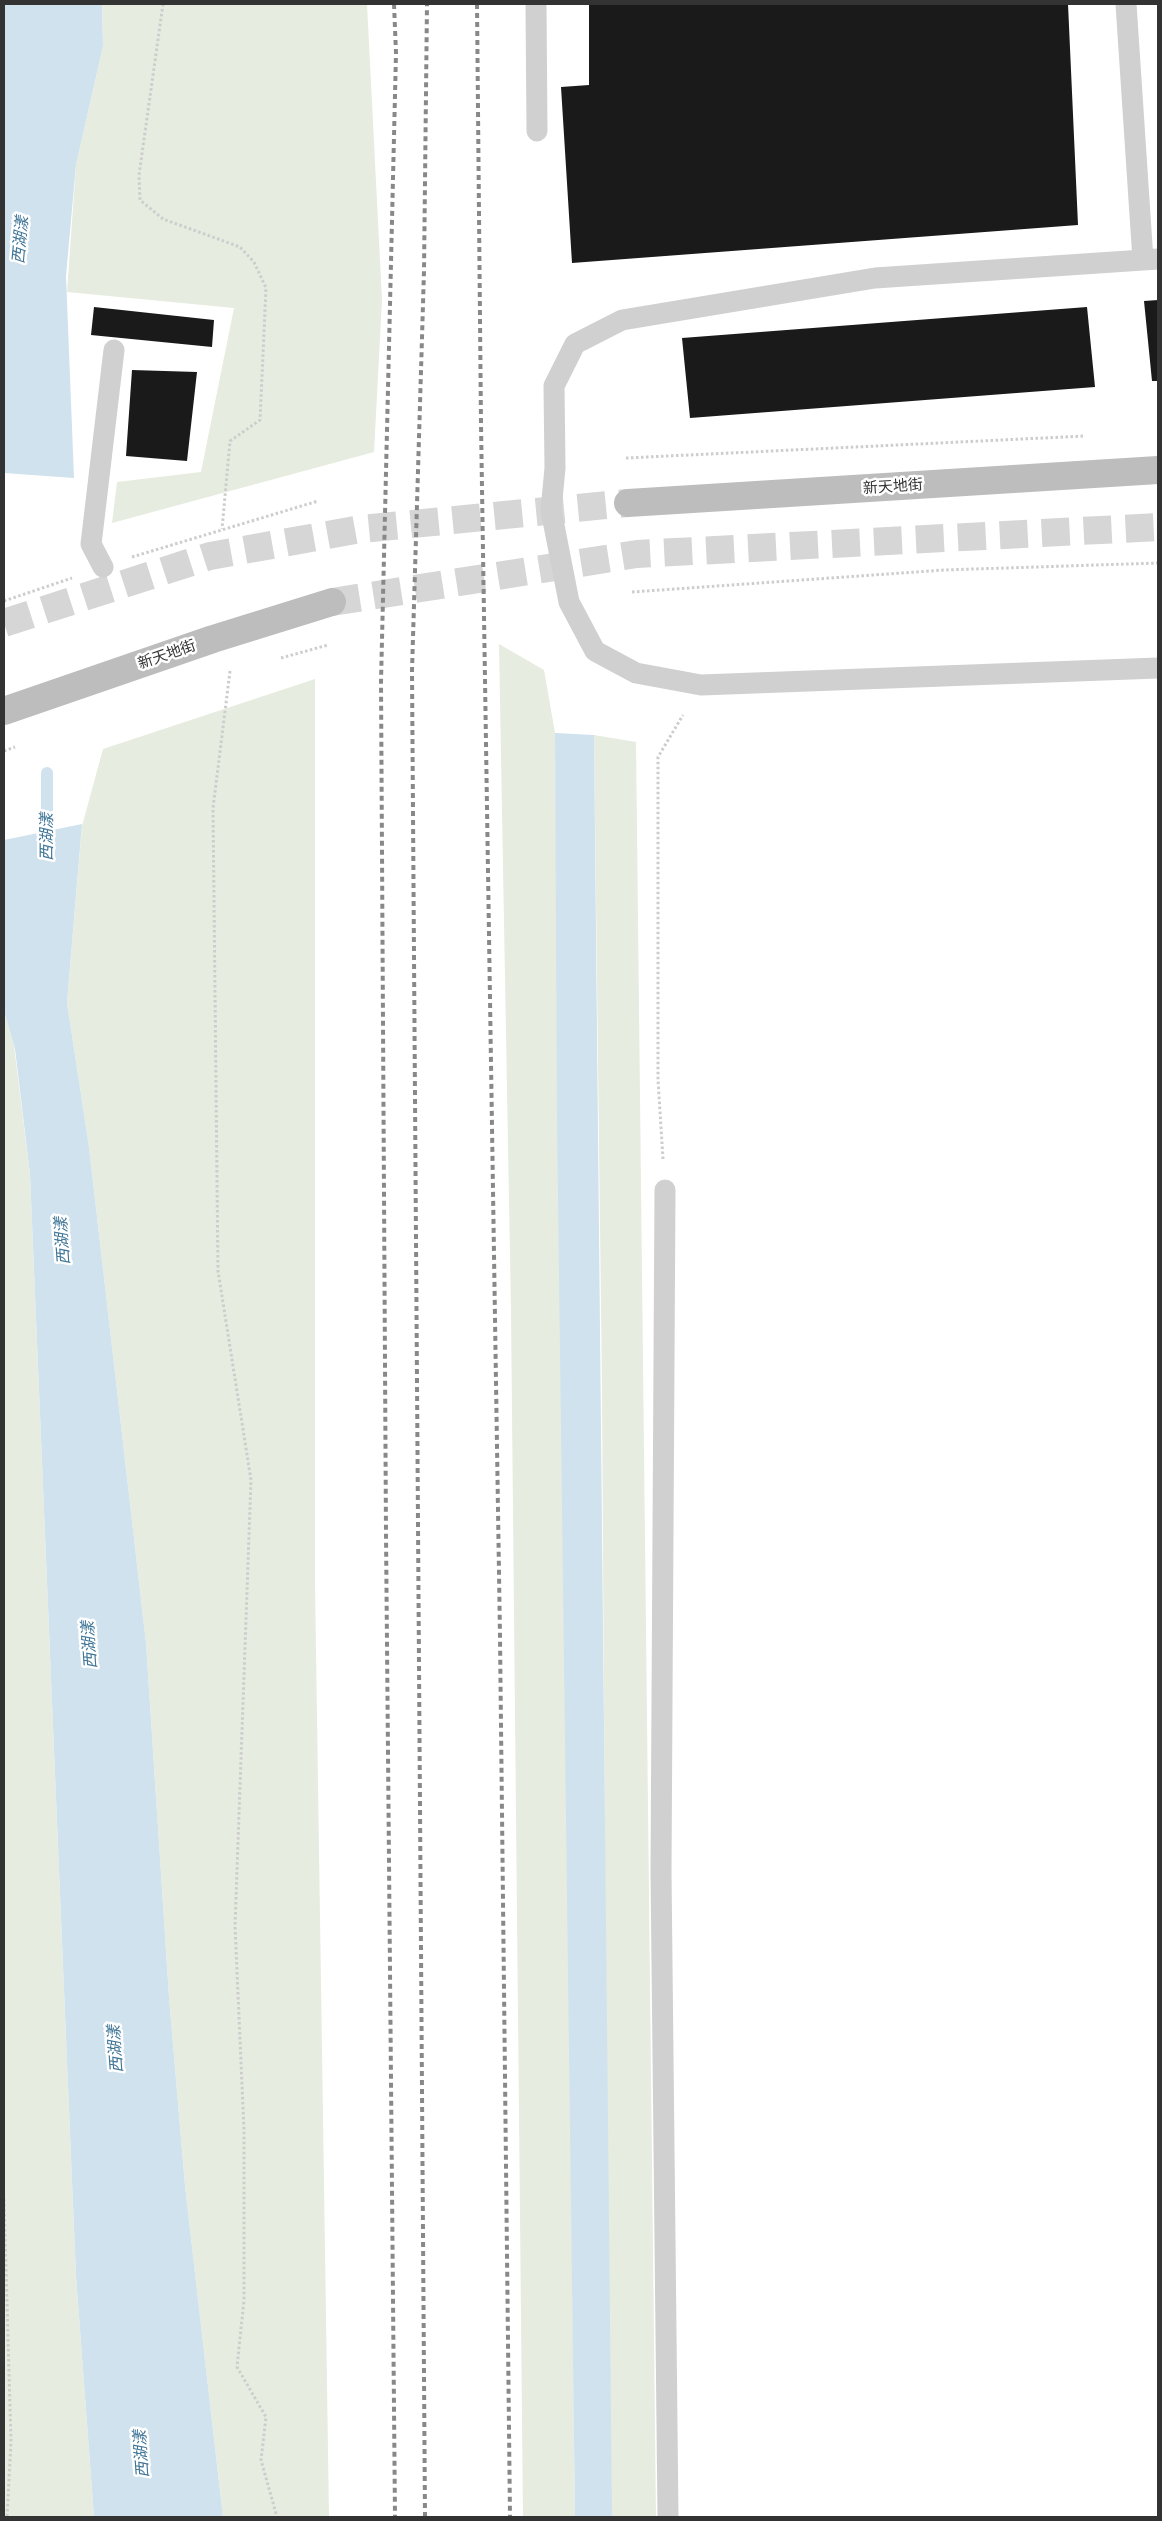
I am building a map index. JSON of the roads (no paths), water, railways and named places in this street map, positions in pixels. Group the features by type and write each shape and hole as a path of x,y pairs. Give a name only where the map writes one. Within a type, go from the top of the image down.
{"main road":[{"name":"新天地街","path":"628,503 1158,470"},
{"name":"新天地街","path":"4,711 213,639 332,602"}],"lane":[{"path":"536,4 537,131"},
{"path":"1126,4 1151,260 875,278 622,320 575,344 554,386 555,468 551,510 569,602 595,651 636,673 701,685 1158,668"},
{"path":"104,567 91,544 114,350"},
{"path":"665,1190 661,1871 668,2517"}],"water":[{"path":"4,4 102,4 103,46 76,165 66,276 74,478 4,473"},
{"path":"555,733 594,735 612,2517 575,2517 557,1118"},
{"path":"82,824 67,1003 89,1147 146,1643 169,1997 185,2186 223,2517 94,2517 76,2276 30,1174 15,1049 4,1011 4,840"}],"waterway":[{"name":"西湖漾","path":"47,773 47,848"}],"tunnel":[{"path":"4,623 210,556 361,529 628,503"},
{"path":"332,602 637,554 1158,527"}],"railway":[{"path":"394,4 396,53 381,682 386,1534 395,2517"},
{"path":"425,2517 412,671 424,271 427,4"},
{"path":"477,4 481,424 500,1637 510,2517"}]}
